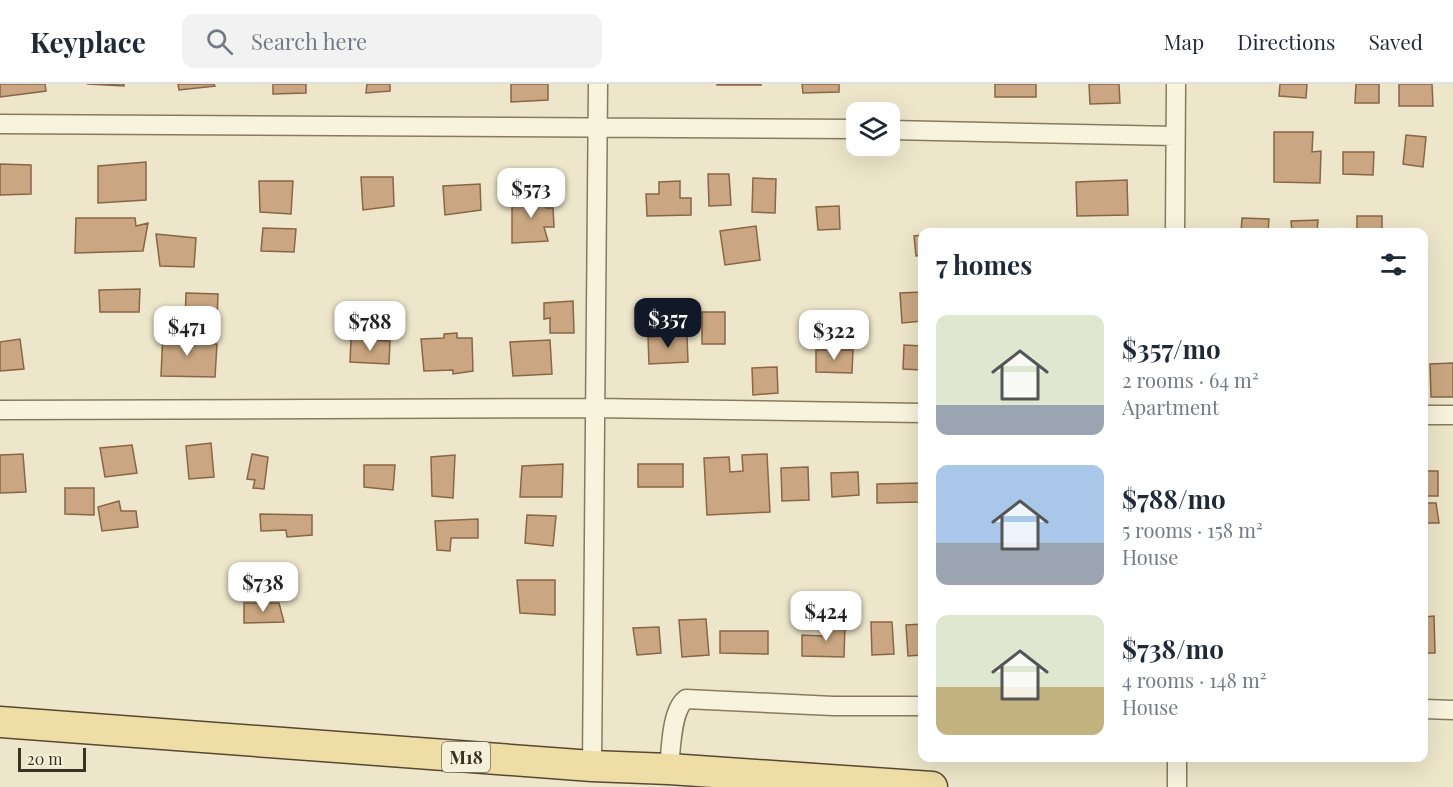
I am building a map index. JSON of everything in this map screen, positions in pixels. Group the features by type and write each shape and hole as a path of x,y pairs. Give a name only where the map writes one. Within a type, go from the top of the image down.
{"main road":[{"name":"M18","path":"0,722 592,766 932,787"}],"street":[{"path":"592,766 598,84"},
{"path":"1174,228 1176,84"},
{"path":"0,124 846,129"},
{"path":"900,130 1175,136"},
{"path":"0,410 594,408 918,413"},
{"path":"1428,415 1453,416"},
{"path":"669,769 676,712 686,699 822,706 918,706"},
{"path":"1428,709 1453,710"},
{"path":"1177,762 1177,787"}],"building":[{"path":"0,84 45,84 46,91 0,97"},
{"path":"87,84 124,84 124,86"},
{"path":"178,84 214,84 215,86 179,90"},
{"path":"273,84 306,84 306,93 273,94"},
{"path":"367,84 390,84 390,91 366,93"},
{"path":"511,84 548,84 548,100 511,102"},
{"path":"761,84 761,85 717,85"},
{"path":"802,84 839,84 839,92 803,93"},
{"path":"995,84 1036,84 1036,97 995,97"},
{"path":"1089,84 1119,84 1120,103 1090,104"},
{"path":"1280,84 1307,84 1306,98 1279,96"},
{"path":"1356,84 1379,84 1379,103 1355,103"},
{"path":"1399,84 1432,84 1433,106 1399,106"},
{"path":"1274,132 1313,132 1312,152 1321,151 1320,183 1274,182"},
{"path":"1406,135 1426,137 1423,167 1403,164"},
{"path":"1343,152 1374,152 1373,175 1343,174"},
{"path":"146,162 146,200 98,203 98,166"},
{"path":"0,164 31,165 31,194 0,195"},
{"path":"708,174 729,174 731,205 709,206"},
{"path":"361,177 393,177 394,206 363,210"},
{"path":"753,178 776,179 775,213 752,212"},
{"path":"1127,180 1128,215 1077,216 1076,182"},
{"path":"259,181 293,181 291,214 260,212"},
{"path":"680,181 680,198 691,198 691,215 647,216 646,194 659,194 659,182"},
{"path":"480,184 481,210 445,215 443,186"},
{"path":"544,195 546,208 553,208 554,227 544,227 548,241 512,243 512,197"},
{"path":"839,206 840,229 818,230 816,207"},
{"path":"1357,216 1382,216 1382,228 1357,228"},
{"path":"76,218 135,218 136,226 148,223 143,251 75,253"},
{"path":"1242,218 1269,219 1268,228 1241,228"},
{"path":"1318,220 1317,228 1292,228 1291,221"},
{"path":"756,226 760,260 725,265 720,231"},
{"path":"263,228 296,229 294,252 261,251"},
{"path":"156,234 196,238 194,267 160,266"},
{"path":"914,236 918,236 918,256 916,256"},
{"path":"140,289 139,312 100,312 99,290"},
{"path":"918,292 918,321 902,323 900,293"},
{"path":"186,293 218,294 217,320 185,322"},
{"path":"573,301 574,333 550,333 550,318 544,319 544,303"},
{"path":"702,312 725,312 725,344 702,344"},
{"path":"163,331 184,332 184,344 217,344 215,377 161,376"},
{"path":"457,333 457,338 472,338 473,371 453,374 453,370 424,371 421,339 444,338 444,334"},
{"path":"687,335 688,362 649,364 648,337"},
{"path":"20,339 24,369 0,371 0,342"},
{"path":"351,339 390,341 389,364 350,362"},
{"path":"550,340 552,374 513,376 510,342"},
{"path":"904,345 918,346 918,370 903,369"},
{"path":"816,350 853,350 852,373 816,372"},
{"path":"1453,363 1453,397 1431,397 1430,364"},
{"path":"777,367 778,393 753,395 752,368"},
{"path":"211,443 214,477 189,479 186,446"},
{"path":"132,445 137,473 105,477 100,448"},
{"path":"23,454 26,492 0,493 0,455"},
{"path":"252,454 268,457 264,489 253,488 255,480 247,479"},
{"path":"767,454 770,512 707,515 704,458 729,457 730,472 743,471 742,455"},
{"path":"455,455 453,498 432,496 431,457"},
{"path":"563,464 562,497 520,497 522,466"},
{"path":"638,464 683,464 683,487 638,487"},
{"path":"364,465 395,465 393,490 364,487"},
{"path":"808,467 809,500 782,501 781,468"},
{"path":"1428,471 1438,471 1438,496 1428,496"},
{"path":"858,472 859,495 832,497 831,473"},
{"path":"918,483 918,502 877,503 877,484"},
{"path":"65,488 94,488 94,515 65,514"},
{"path":"119,501 121,511 136,511 138,527 102,531 98,507"},
{"path":"1428,503 1436,503 1439,523 1428,523"},
{"path":"260,514 312,515 312,535 287,537 286,530 261,531"},
{"path":"527,515 556,516 553,546 525,543"},
{"path":"478,519 478,538 451,538 450,551 437,550 435,521"},
{"path":"517,580 555,580 555,615 520,613"},
{"path":"244,603 279,603 284,622 244,623"},
{"path":"1434,616 1435,653 1428,653 1428,617"},
{"path":"706,619 709,655 682,657 679,620"},
{"path":"871,622 892,622 894,654 872,655"},
{"path":"823,623 845,624 844,657 802,656 802,635 823,636"},
{"path":"918,624 918,655 908,656 906,625"},
{"path":"659,627 661,653 637,655 633,628"},
{"path":"720,631 768,631 768,654 720,653"}]}
